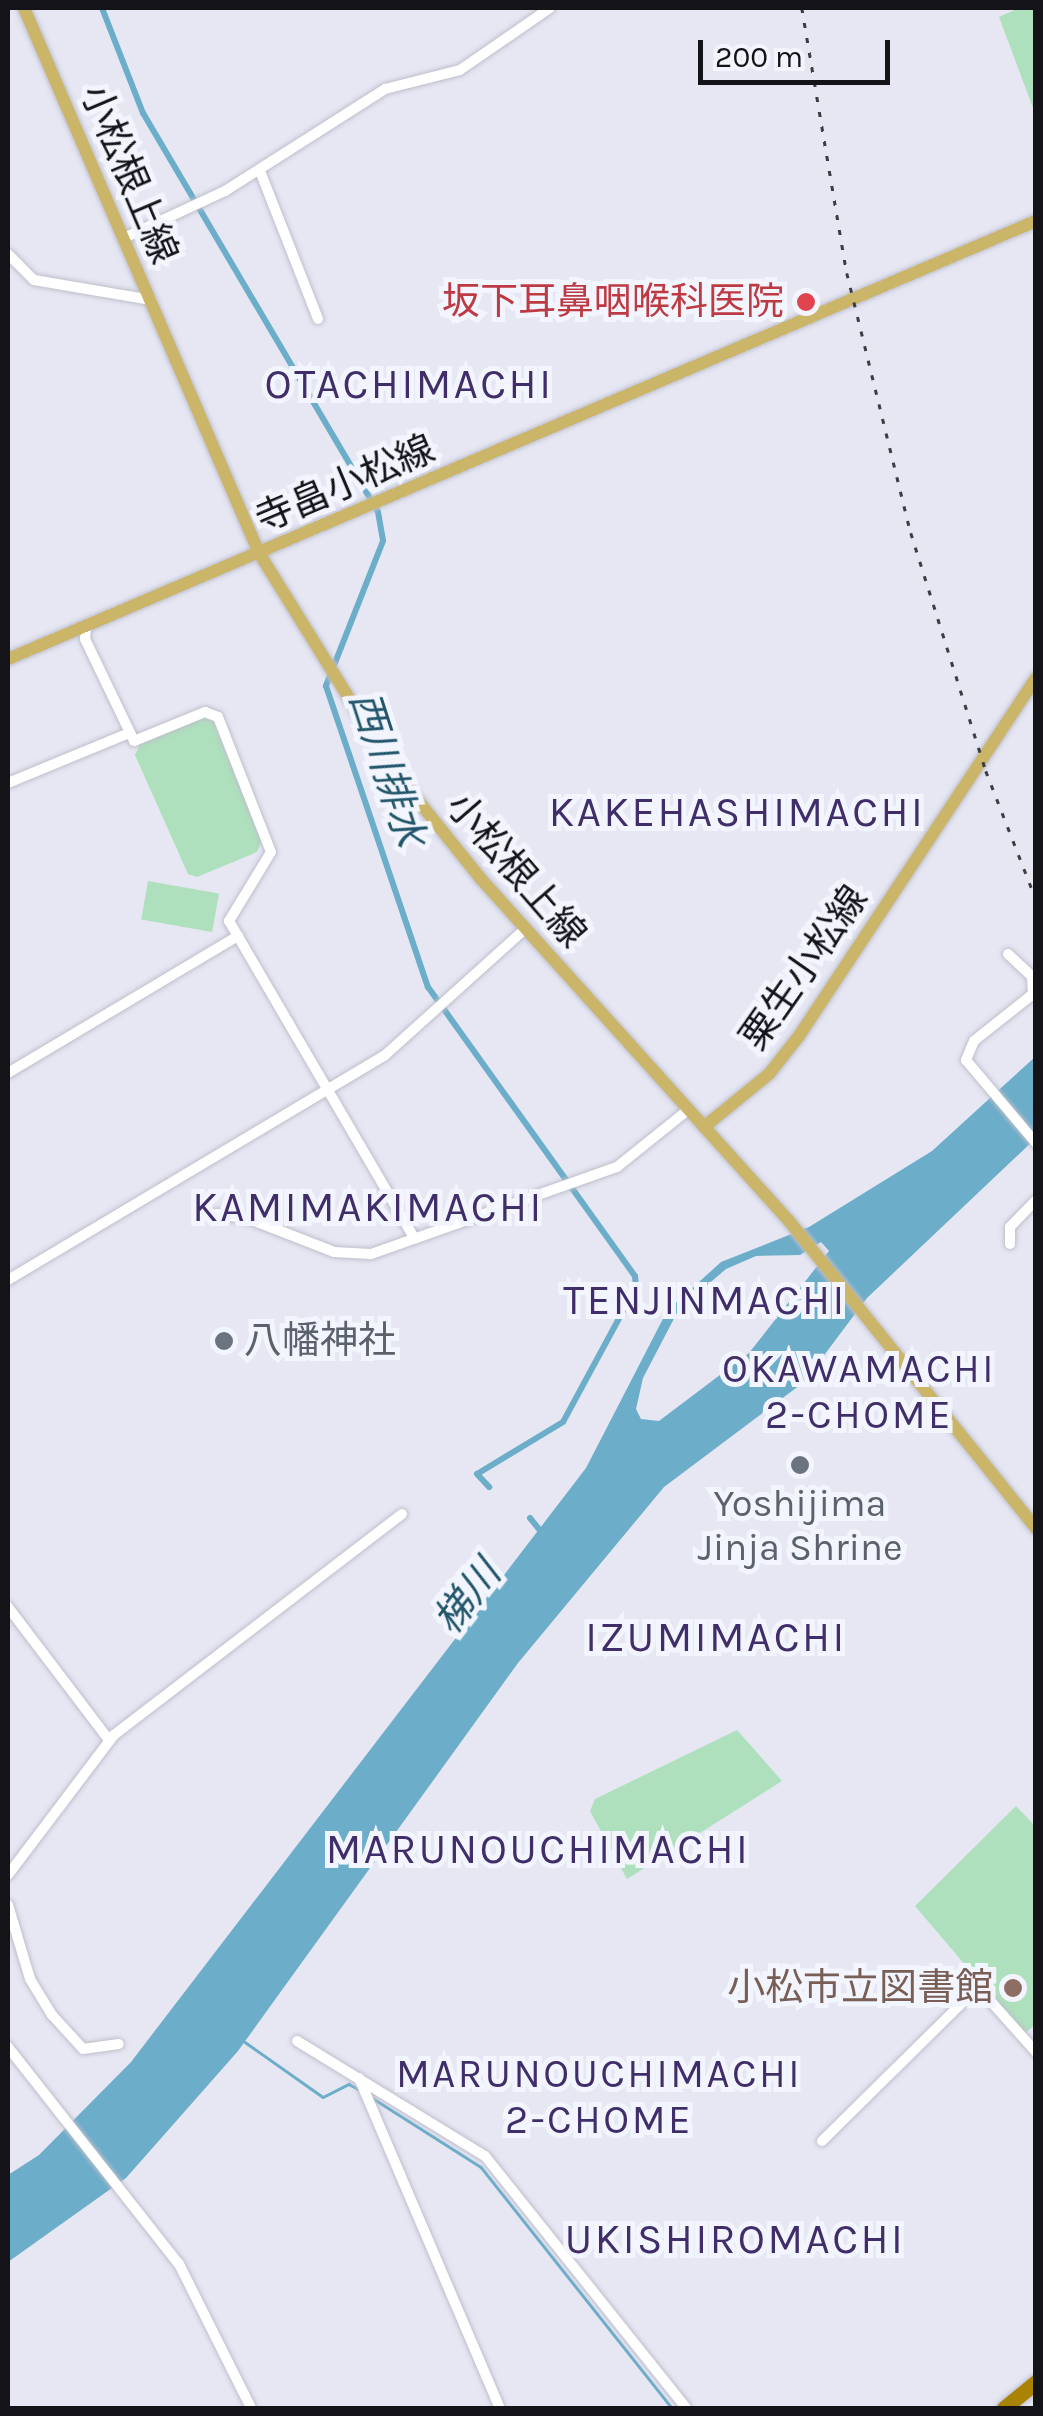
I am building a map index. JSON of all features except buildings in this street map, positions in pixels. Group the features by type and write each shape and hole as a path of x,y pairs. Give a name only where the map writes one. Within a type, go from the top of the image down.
{"highway":[{"path":"1004,2408 1036,2382"}],"main road":[{"name":"小松根上線","path":"24,8 258,552 346,695 428,816 789,1221 1036,1528"},
{"name":"寺畠小松線","path":"8,659 1034,222"},
{"name":"粟生小松線","path":"704,1128 769,1074 799,1036 1036,678"}],"street":[{"path":"124,238 183,214 225,191 385,89 460,70 550,8"},
{"path":"260,170 318,319"},
{"path":"8,254 34,280 150,300"},
{"path":"86,626 85,639 127,734 134,741 206,712 218,717 270,841 271,852 233,908 230,922 415,1239"},
{"path":"8,783 127,734"},
{"path":"8,1280 384,1056 526,928"},
{"path":"8,1073 238,936"},
{"path":"1008,954 1032,976 1032,994 974,1040 966,1060 973,1073 1036,1143"},
{"path":"217,1214 247,1218 334,1252 371,1254 561,1188 636,1156 688,1110"},
{"path":"1010,1244 1010,1228 1036,1200"},
{"path":"8,1874 109,1740 402,1514"},
{"path":"8,1608 109,1740"},
{"path":"8,1905 30,1980 52,2015 83,2049 119,2044"},
{"path":"822,2141 978,1987 1036,2052"},
{"path":"297,2041 498,2168 686,2408"},
{"path":"8,2047 175,2259 251,2408"},
{"path":"360,2080 500,2408"}],"green space":[{"path":"1019,8 1035,8 1033,108 999,17"},
{"path":"204,717 213,721 262,840 257,852 197,877 188,874 135,755 140,744"},
{"path":"148,881 219,894 212,932 141,919"},
{"path":"737,1730 782,1781 627,1879 590,1811 595,1799"},
{"path":"1016,1806 1035,1826 1035,2025 1024,2034 915,1906"}],"water":[{"path":"1035,1057 1035,1139 867,1298 804,1382 664,1487 518,1663 238,2051 126,2178 8,2262 8,2175 39,2155 131,2062 586,1468 667,1311 721,1262 809,1227 932,1151","holes":["821,1242 829,1251 749,1353 659,1421 641,1419 636,1409 643,1378 679,1309 726,1269 756,1256 800,1255"]}],"waterway":[{"name":"西川排水","path":"102,8 143,113 378,512 383,541 326,686 428,987 635,1276 636,1287 563,1422 477,1474 489,1487"},
{"name":"西川排水","path":"530,1518 542,1533"},
{"path":"245,2042 323,2097 349,2084 360,2090"},
{"path":"371,2097 481,2167 672,2408"}],"railway":[{"path":"802,8 847,273 911,533 986,771 1036,899"}],"place":[{"name":"坂下耳鼻咽喉科医院","path":"806,302"},
{"name":"八幡神社","path":"224,1341"},
{"name":"Yoshijima Jinja Shrine","path":"800,1465"},
{"name":"小松市立図書館","path":"1013,1988"}],"district":[{"name":"OTACHIMACHI","path":"409,384"},
{"name":"KAKEHASHIMACHI","path":"737,812"},
{"name":"KAMIMAKIMACHI","path":"368,1207"},
{"name":"TENJINMACHI","path":"705,1300"},
{"name":"OKAWAMACHI 2-CHOME","path":"859,1392"},
{"name":"IZUMIMACHI","path":"716,1637"},
{"name":"MARUNOUCHIMACHI","path":"538,1849"},
{"name":"MARUNOUCHIMACHI 2-CHOME","path":"599,2097"},
{"name":"UKISHIROMACHI","path":"735,2239"}],"water label":[{"name":"梯川","path":"467,1597"}]}
